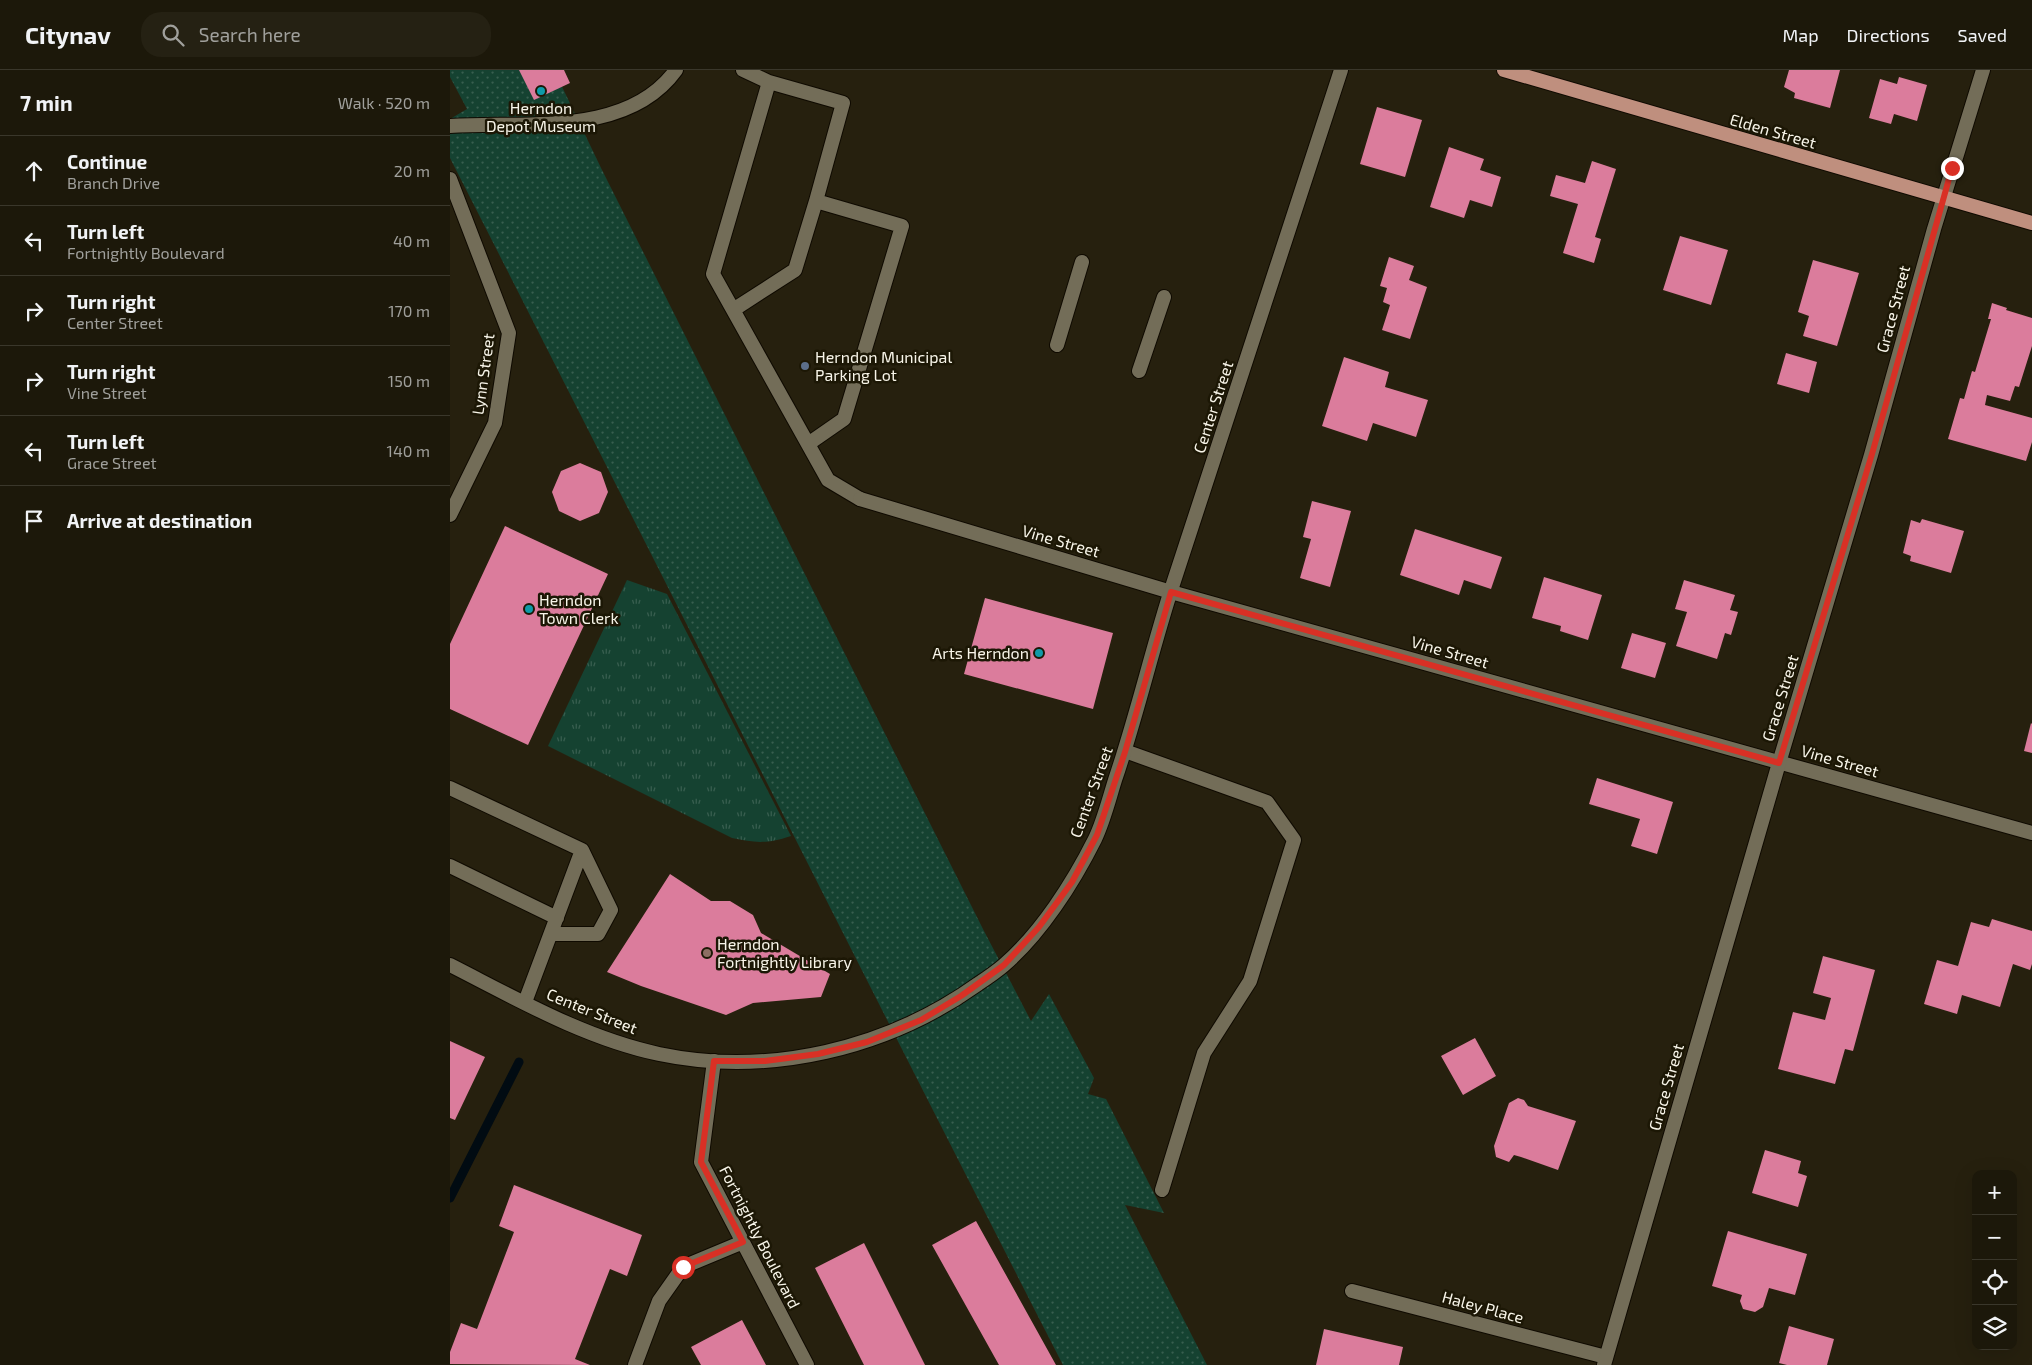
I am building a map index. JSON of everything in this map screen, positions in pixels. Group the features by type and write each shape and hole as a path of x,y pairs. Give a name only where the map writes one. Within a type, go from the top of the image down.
{"main road":[{"name":"Elden Street","path":"1504,70 2032,223"}],"street":[{"path":"450,126 510,126 553,123 616,112 644,100 666,84 676,70"},
{"path":"733,310 795,270 843,103 769,82 743,70"},
{"name":"Center Street","path":"450,965 606,1039 660,1054 714,1061 765,1061 818,1054 867,1042 921,1020 961,996 1004,965 1039,927 1072,882 1097,835 1125,752 1171,592 1340,70"},
{"name":"Grace Street","path":"1605,1361 1779,763 1872,454 1943,198 1983,70"},
{"name":"Vine Street","path":"769,82 713,274 828,480 860,500 1171,592 2032,833"},
{"name":"Lynn Street","path":"450,179 509,333 495,423 450,515"},
{"path":"808,444 844,419 902,226 816,201"},
{"path":"1057,345 1082,262"},
{"path":"1139,371 1164,297"},
{"path":"1125,752 1266,802 1294,840 1250,981 1204,1053 1162,1190"},
{"path":"450,788 582,850 611,910 598,934 551,934"},
{"path":"525,1002 582,850"},
{"path":"450,866 556,918"},
{"name":"Fortnightly Boulevard","path":"714,1061 701,1162 806,1365"},
{"path":"635,1365 659,1302 683,1267 743,1242"},
{"name":"Haley Place","path":"1352,1291 1605,1361"},
{"path":"640,1352 647,1365"}],"green space":[{"path":"450,70 554,70 602,170 1031,1021 1049,994 1094,1078 1088,1094 1106,1099 1164,1213 1125,1205 1207,1365 1063,1365 450,158 450,119 467,109 450,77"},
{"path":"627,580 667,594 791,836 762,842 732,838 548,746"}],"building":[{"name":"Herndon Depot Museum","path":"519,70 564,70 570,83 534,100"},
{"path":"1789,70 1840,70 1830,108 1794,98 1795,93 1784,87"},
{"path":"1899,77 1927,85 1917,121 1894,114 1891,124 1869,118 1880,79 1897,84"},
{"path":"1377,107 1422,120 1405,177 1360,164"},
{"path":"1449,147 1484,159 1480,170 1501,177 1492,207 1470,200 1464,218 1430,207"},
{"path":"1592,161 1616,169 1595,237 1601,239 1594,263 1563,253 1578,204 1550,196 1556,175 1585,183"},
{"path":"1680,236 1728,250 1711,305 1663,290"},
{"path":"1389,257 1414,266 1409,280 1427,287 1410,339 1382,330 1390,305 1383,302 1387,288 1380,286"},
{"path":"1813,260 1859,273 1837,346 1803,336 1809,316 1798,312"},
{"path":"1992,303 2007,308 2006,310 2032,318 2032,346 2019,387 2015,386 2010,401 1987,395 1985,405 2032,418 2032,442 2026,461 1948,439 1960,398 1964,399 1972,371 1975,372 1991,319 1988,319"},
{"path":"1786,353 1817,362 1809,393 1777,384"},
{"path":"1344,357 1389,372 1385,387 1428,400 1416,437 1373,423 1367,441 1322,426"},
{"path":"580,463 601,472 608,492 599,513 580,521 559,511 552,492 561,471"},
{"path":"1312,501 1351,511 1330,587 1300,578 1311,539 1303,537"},
{"path":"1922,519 1964,531 1951,573 1910,561 1911,556 1903,553 1911,520 1920,523"},
{"name":"Herndon Town Clerk","path":"505,526 608,574 528,745 450,709 450,644"},
{"path":"1415,529 1502,557 1491,589 1464,580 1459,595 1400,575"},
{"path":"1544,577 1602,595 1588,640 1560,631 1561,626 1532,618"},
{"path":"1684,580 1735,595 1730,610 1738,612 1731,635 1725,633 1717,659 1676,646 1687,612 1675,609"},
{"name":"Arts Herndon","path":"985,598 1113,633 1093,709 964,674"},
{"path":"1632,633 1666,643 1655,678 1621,668"},
{"path":"2032,724 2032,753 2024,751"},
{"path":"1597,778 1673,802 1657,854 1631,846 1640,819 1589,804"},
{"name":"Herndon Fortnightly Library","path":"670,874 711,901 730,901 753,915 761,933 830,974 821,997 753,1003 726,1015 641,986 607,972"},
{"path":"1992,919 2032,931 2032,964 2030,970 2013,964 2000,1007 1962,995 1957,1014 1924,1004 1937,960 1958,966 1971,922 1989,927"},
{"path":"1823,956 1875,970 1853,1051 1845,1049 1835,1084 1778,1069 1793,1012 1825,1020 1831,998 1813,993"},
{"path":"1475,1038 1496,1076 1463,1095 1441,1056"},
{"path":"450,1041 485,1057 455,1120 450,1118"},
{"path":"1518,1098 1524,1100 1528,1106 1576,1121 1558,1170 1514,1155 1509,1162 1496,1157 1494,1146 1509,1103"},
{"path":"1765,1150 1801,1161 1798,1173 1807,1176 1798,1207 1752,1193"},
{"path":"514,1185 642,1235 627,1276 610,1269 575,1359 590,1365 450,1364 450,1352 461,1323 477,1329 514,1232 499,1226"},
{"path":"976,1221 1056,1365 999,1365 932,1245"},
{"path":"1728,1231 1807,1254 1795,1295 1769,1288 1763,1307 1755,1312 1743,1309 1740,1301 1742,1295 1712,1286"},
{"path":"864,1243 925,1365 864,1365 815,1268"},
{"path":"742,1320 766,1365 701,1365 691,1347"},
{"path":"1789,1326 1834,1339 1827,1365 1787,1365 1779,1363"},
{"path":"1324,1329 1403,1347 1399,1365 1316,1365"}],"waterway":[{"path":"450,1198 519,1062"}],"place":[{"name":"Herndon Depot Museum","path":"541,91"},
{"name":"Herndon Municipal Parking Lot","path":"805,366"},
{"name":"Herndon Town Clerk","path":"529,609"},
{"name":"Arts Herndon","path":"1039,653"},
{"name":"Herndon Fortnightly Library","path":"707,953"}],"route":[{"path":"683,1267 743,1242 701,1162 714,1061 765,1061 818,1054 867,1042 921,1020 961,996 1004,965 1039,927 1072,882 1097,835 1125,752 1171,592 1779,763 1872,454 1952,168"}]}
